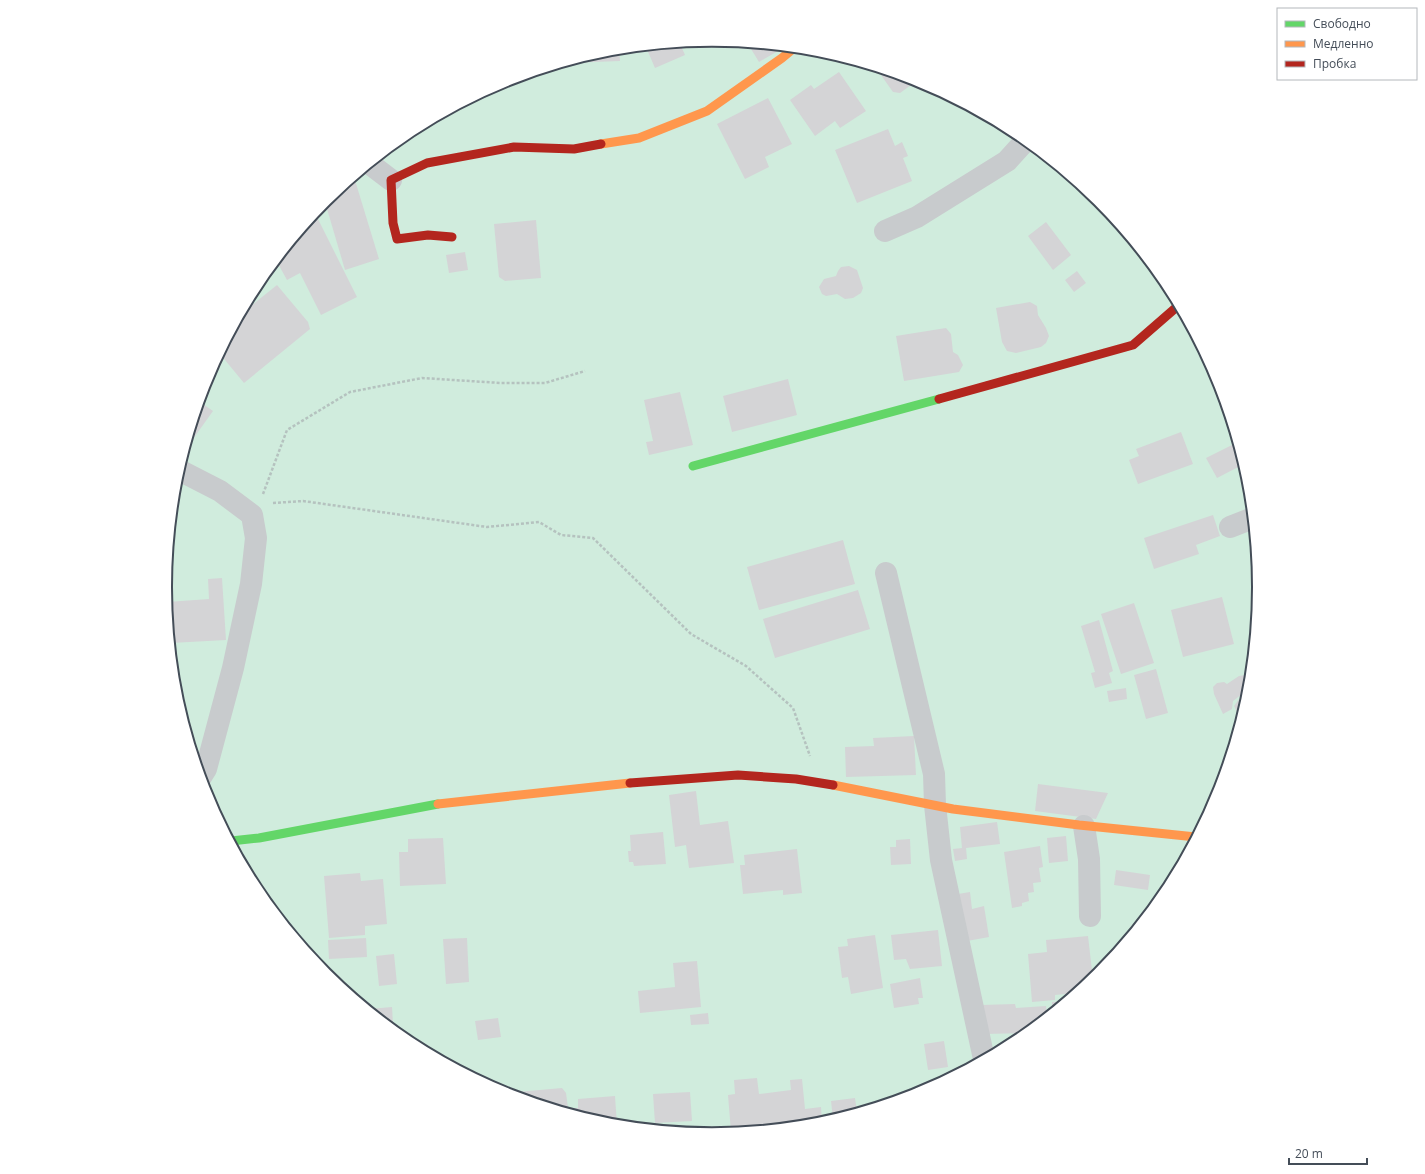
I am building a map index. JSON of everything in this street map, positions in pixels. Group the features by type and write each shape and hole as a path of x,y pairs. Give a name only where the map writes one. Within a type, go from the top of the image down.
{"street":[{"path":"391,180 427,163 514,147 574,148 639,138 707,111 788,53"},
{"path":"885,231 917,217 1007,161 1022,145"},
{"path":"374,167 391,180"},
{"path":"391,180 393,223 397,239 428,235 452,237"},
{"path":"693,466 1133,345 1175,309"},
{"path":"185,473 249,504 256,538 251,584 233,668 205,771"},
{"path":"1230,527 1248,520"},
{"path":"886,574 934,774 935,805 941,860 983,1054"},
{"path":"236,840 267,836 451,802 738,774 820,782 961,810 1084,826 1191,837"},
{"path":"1084,826 1089,859 1090,916"}],"path":[{"path":"249,504 287,430 350,392 422,378 501,383 545,383 585,371"},
{"path":"249,504 303,501 487,527 539,522 561,535 593,538 691,634 746,666 793,708 820,782"}],"green space":[{"path":"677,48 748,48 818,57 852,65 919,88 951,103 982,119 1013,138 1041,159 1069,181 1118,231 1141,258 1180,317 1197,348 1224,413 1234,447 1248,517 1252,587 1251,622 1248,657 1234,727 1224,761 1197,826 1180,857 1141,916 1094,969 1069,993 1013,1036 982,1055 919,1086 886,1098 852,1109 818,1117 783,1122 748,1126 677,1126 607,1117 573,1109 506,1086 474,1071 442,1055 412,1036 384,1015 356,993 307,943 284,916 245,857 228,826 201,761 191,727 177,657 172,587 174,552 177,517 191,447 201,413 228,348 245,317 284,258 331,205 356,181 412,138 443,119 506,88 539,76 573,65 607,57 642,52"}],"building":[{"path":"682,48 685,55 655,68 648,51"},
{"path":"751,48 777,51 759,62"},
{"path":"620,55 620,61 584,62"},
{"path":"839,72 866,111 840,128 835,121 815,136 790,100 811,85 814,89"},
{"path":"880,74 911,85 900,93 893,92"},
{"path":"768,98 792,144 765,157 769,167 745,179 717,124"},
{"path":"888,129 895,146 902,142 908,156 903,158 912,181 857,203 835,150"},
{"path":"355,182 379,259 345,270 327,209"},
{"path":"318,219 357,297 321,315 300,273 287,280 279,265"},
{"path":"536,220 541,278 505,281 499,277 494,224"},
{"path":"1046,222 1071,255 1053,270 1028,236"},
{"path":"465,252 468,270 449,273 446,255"},
{"path":"849,266 857,270 863,288 861,293 853,298 845,299 837,294 826,296 822,294 819,287 824,279 836,276 841,267"},
{"path":"1077,271 1086,283 1074,292 1065,280"},
{"path":"277,285 308,322 310,329 244,383 224,358 253,304"},
{"path":"1030,302 1037,306 1038,315 1046,328 1049,336 1046,343 1041,347 1016,353 1007,351 1002,342 996,308"},
{"path":"946,328 951,334 953,352 958,355 963,365 959,372 904,381 896,336"},
{"path":"788,379 797,415 732,432 723,396"},
{"path":"680,392 693,445 649,455 646,442 653,441 644,400"},
{"path":"204,405 213,411 194,438"},
{"path":"1181,432 1193,464 1138,484 1129,460 1139,456 1136,449"},
{"path":"1233,444 1239,467 1217,478 1206,458"},
{"path":"1213,515 1220,536 1196,545 1199,554 1154,569 1144,538"},
{"path":"843,540 855,584 759,610 747,567"},
{"path":"222,578 226,640 176,643 173,602 209,599 208,579"},
{"path":"858,590 870,629 775,658 763,619"},
{"path":"1222,597 1234,644 1183,657 1171,610"},
{"path":"1134,603 1154,663 1121,674 1101,614"},
{"path":"1099,620 1113,671 1109,673 1112,683 1095,688 1091,673 1095,672 1081,626"},
{"path":"1156,669 1168,713 1146,719 1134,675"},
{"path":"1245,675 1241,695 1233,701 1232,709 1223,714 1214,694 1213,687 1217,683 1224,682 1227,684 1239,676"},
{"path":"1126,688 1127,699 1109,702 1107,691"},
{"path":"1241,696 1237,712 1234,706"},
{"path":"914,736 916,775 846,777 845,747 874,746 873,738"},
{"path":"1038,784 1108,793 1096,819 1035,811"},
{"path":"696,791 700,825 728,821 734,863 689,868 686,845 675,847 669,795"},
{"path":"997,822 1000,844 966,848 967,859 955,861 953,849 962,848 960,827"},
{"path":"663,832 666,864 634,866 633,862 629,862 628,851 631,851 630,835"},
{"path":"1066,836 1068,861 1049,863 1047,838"},
{"path":"443,838 446,884 400,886 399,852 408,852 408,839"},
{"path":"910,839 911,864 891,865 890,847 896,847 896,840"},
{"path":"1040,846 1043,867 1039,868 1041,882 1033,883 1034,892 1028,893 1029,901 1022,903 1022,906 1012,908 1004,852"},
{"path":"797,849 802,893 783,895 783,890 743,894 740,865 745,865 744,855"},
{"path":"1116,870 1150,875 1148,890 1114,885"},
{"path":"360,873 361,881 383,879 387,924 365,926 365,935 329,938 324,876"},
{"path":"970,892 972,909 984,906 989,937 967,941 958,894"},
{"path":"938,930 942,966 910,969 906,959 894,960 891,935"},
{"path":"875,935 883,988 851,994 848,977 842,978 838,947 848,946 847,939"},
{"path":"1088,936 1092,971 1068,994 1055,995 1055,1000 1032,1002 1028,954 1047,952 1046,940"},
{"path":"366,938 367,957 329,959 328,940"},
{"path":"467,938 469,982 446,984 443,939"},
{"path":"394,954 397,984 379,986 376,956"},
{"path":"697,961 701,1007 640,1013 638,991 675,987 673,963"},
{"path":"920,978 923,998 918,998 919,1004 894,1008 890,984"},
{"path":"1052,1002 1058,1002 1052,1006"},
{"path":"1015,1004 1016,1008 1046,1006 1046,1011 1017,1033 983,1034 981,1005"},
{"path":"392,1007 393,1022 384,1015 376,1008"},
{"path":"708,1013 709,1024 691,1025 690,1015"},
{"path":"498,1018 501,1037 478,1040 475,1021"},
{"path":"944,1041 948,1067 928,1070 924,1044"},
{"path":"757,1078 759,1094 791,1090 790,1080 802,1079 805,1109 821,1107 822,1116 748,1126 731,1126 728,1095 735,1094 734,1080"},
{"path":"562,1088 566,1093 568,1107 539,1098 521,1092"},
{"path":"690,1092 692,1121 655,1123 653,1094"},
{"path":"615,1096 617,1118 570,1108 578,1108 578,1099"},
{"path":"855,1098 856,1108 832,1114 831,1101"}],"traffic: fast":[{"path":"693,466 939,399"},
{"path":"236,840 259,838 438,804"}],"traffic: slow":[{"path":"601,144 639,138 707,111 788,53"},
{"path":"438,804 630,783"},
{"path":"833,785 953,809 1079,825 1191,837"}],"traffic: jam":[{"path":"452,237 428,235 397,239 393,223 391,180 427,163 514,147 574,149 601,144"},
{"path":"939,399 1133,345 1175,309"},
{"path":"630,783 738,775 796,779 833,785"}]}
